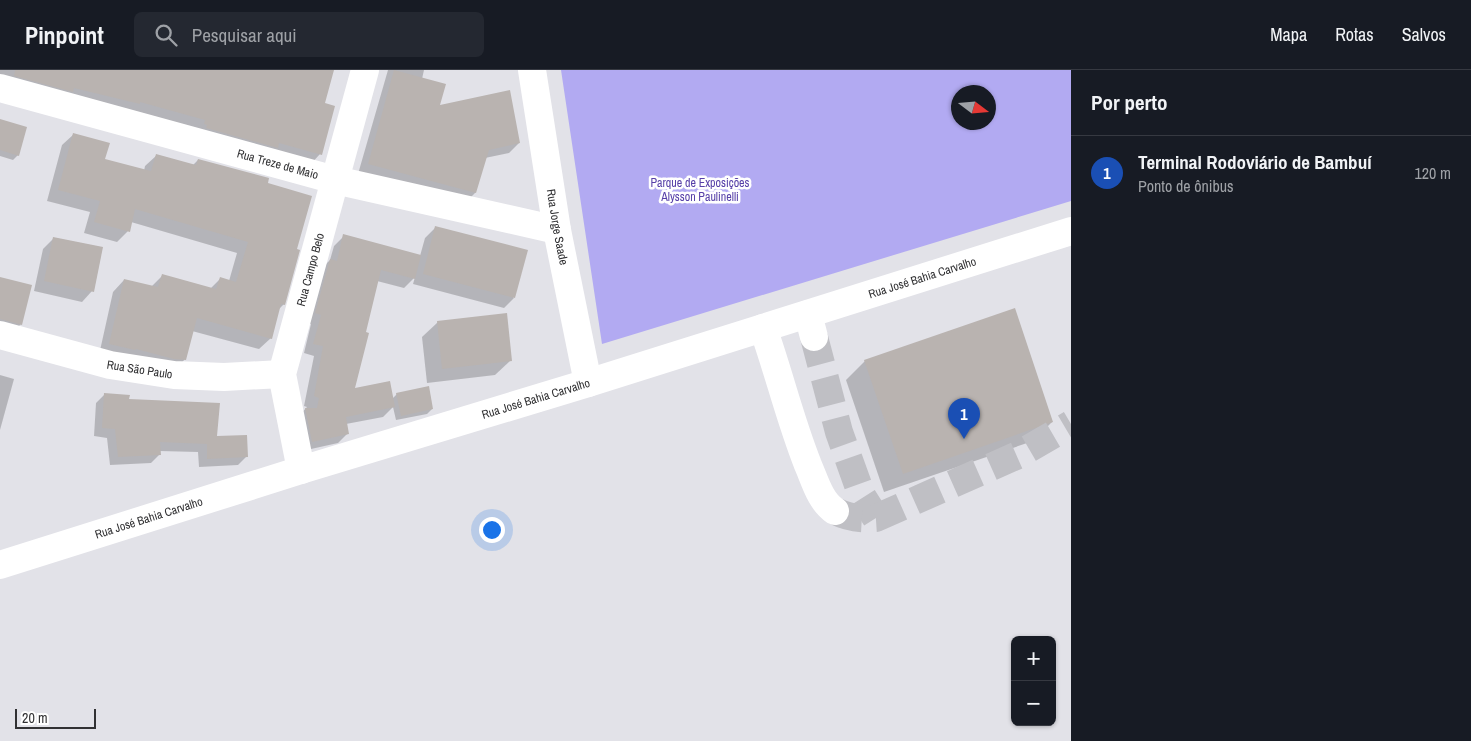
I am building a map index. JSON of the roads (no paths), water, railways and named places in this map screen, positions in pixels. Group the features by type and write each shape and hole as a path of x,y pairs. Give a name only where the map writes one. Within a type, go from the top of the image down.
{"street":[{"name":"Rua Campo Belo","path":"302,470 282,374 365,70"},
{"name":"Rua Jorge Saade","path":"532,70 557,230 588,383"},
{"name":"Rua Treze de Maio","path":"0,88 335,180 557,230"},
{"name":"Rua José Bahia Carvalho","path":"0,565 763,328 811,325 1071,230"},
{"path":"763,328 798,440 818,491 835,511"},
{"name":"Rua São Paulo","path":"0,334 110,365 174,375 224,377 282,374"}],"tunnel":[{"path":"814,337 839,432 862,496 876,518"},
{"path":"835,511 855,517 876,518 1018,455 1071,424"}],"place":[{"name":"Terminal Rodoviário de Bambuí","path":"964,439"}],"park label":[{"name":"Parque de Exposições Alysson Paulinelli","path":"700,190"}]}
